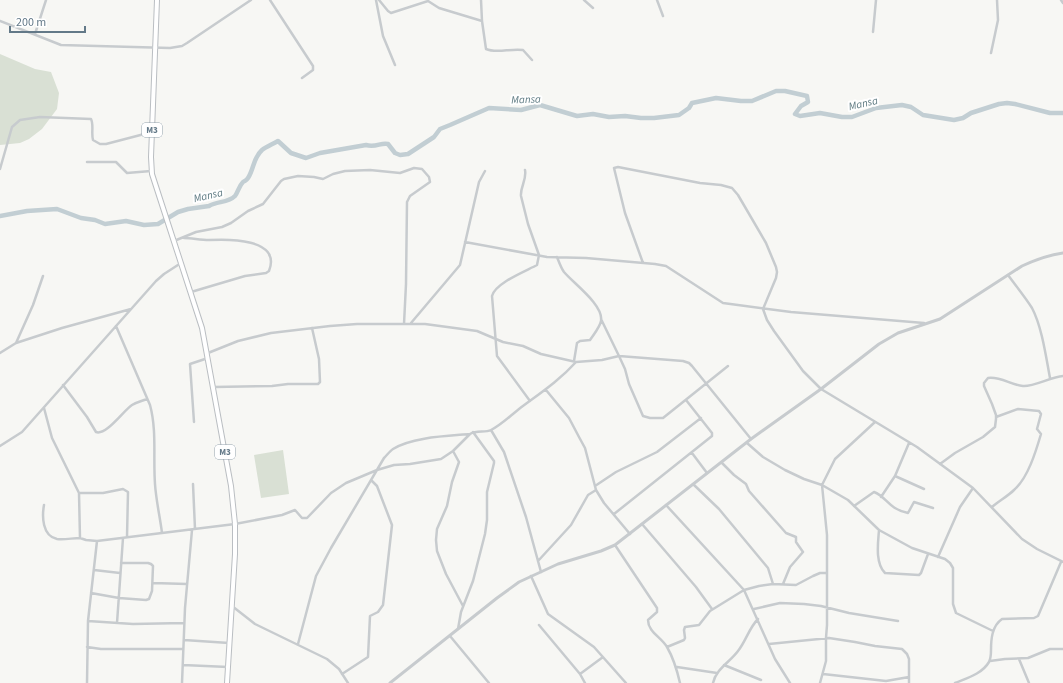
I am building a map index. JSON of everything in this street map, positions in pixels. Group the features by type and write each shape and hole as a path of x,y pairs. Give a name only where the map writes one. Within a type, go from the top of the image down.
{"main road":[{"name":"M3","path":"157,0 152,171 163,210 182,263 202,328 231,486 235,524 235,554 227,683"}],"street":[{"path":"35,34 46,0"},
{"path":"0,21 35,34 52,43 61,45 155,48 182,46 251,0"},
{"path":"270,0 313,66 312,72 302,78"},
{"path":"376,0 383,36 395,65"},
{"path":"379,0 391,13 428,1 439,8 482,21"},
{"path":"415,0 417,4"},
{"path":"482,0 482,21 486,49 491,51 510,49 523,50 532,60"},
{"path":"584,0 593,8"},
{"path":"657,0 663,16"},
{"path":"873,32 876,0"},
{"path":"990,53 998,20 998,0"},
{"path":"0,169 12,127 20,120 26,118 40,117 91,119 93,122 93,140 100,144 114,143 152,132"},
{"path":"87,162 116,162 127,173 152,171"},
{"path":"643,263 625,213 614,168 618,167 700,183 728,186 732,188 738,195 766,243 776,267 776,278 763,309 767,320 774,332 803,371 820,389 909,443 973,488 1022,539 1062,562 1038,616 1034,618 1002,619 998,622 993,631 991,640 990,661"},
{"path":"174,241 196,232 222,227 231,223 248,211 263,204 281,181 289,178 298,176 314,176 323,179 332,174 345,171 370,170 400,173 414,168 422,169 429,177 430,182 410,196 407,202 407,270 404,324"},
{"path":"410,324 460,265 478,182 485,170"},
{"path":"525,170 526,178 521,196 528,224 539,255 537,265 511,279 493,293 496,352 499,359 530,401"},
{"path":"183,238 250,242 265,249 271,262 269,271 249,275 191,292"},
{"path":"465,242 539,255 666,266 719,302 763,309 927,324"},
{"path":"390,683 509,589 531,576 558,564 601,551 615,545 748,443 751,439 883,342 898,333 946,316 1008,276 1036,260 1053,254 1063,253"},
{"path":"557,257 564,272 583,290 600,312 601,319 625,369 629,384 643,416 650,418 663,418 728,366"},
{"path":"0,446 22,432 156,282 164,274 182,263"},
{"path":"16,343 33,305 43,276"},
{"path":"1008,276 1028,302 1035,315 1050,378"},
{"path":"0,353 16,343 76,324 131,309"},
{"path":"298,644 316,576 334,542 384,458 392,450 402,445 425,439 491,430 546,390 567,372 575,362 577,343 580,341 590,340 600,324 601,319"},
{"path":"194,422 190,364 238,341 255,336 312,328 357,324 434,324 477,331 496,339 523,346 541,354 575,362 602,360 619,356 683,361 689,363 751,439"},
{"path":"116,326 147,399 153,419 155,434 155,484 162,533"},
{"path":"214,387 318,384 320,382 319,359 312,328"},
{"path":"940,464 954,453 991,430 996,423 996,417 992,404 984,386 984,383 988,378 997,378 1015,385 1024,386 1050,378 1063,376"},
{"path":"64,385 96,432 99,434 113,424 133,404 147,399"},
{"path":"546,390 569,418 579,437 584,448 595,488 630,534"},
{"path":"614,514 712,436 712,433 686,400"},
{"path":"44,408 52,438 79,493 80,538"},
{"path":"992,507 1020,484 1029,470 1041,434 1037,429 1041,414 1039,411 1018,409 996,417"},
{"path":"538,561 571,525 588,495 595,488 616,472 658,452 701,418"},
{"path":"820,683 826,661 828,608 828,535 822,486 835,459 875,422"},
{"path":"491,430 504,452 526,517 541,572"},
{"path":"44,505 43,523 50,535 58,539 80,538 97,541 235,524 282,515 294,510 302,518 307,518 339,487 356,478 394,465 432,461 445,457 472,433"},
{"path":"458,630 463,607 473,581 485,534 487,520 487,492 494,463 472,433"},
{"path":"748,443 763,457 785,470 804,480 822,486 848,500 879,530 912,548 944,559 950,563 953,568 953,604 956,613 993,631"},
{"path":"881,497 894,476 909,443"},
{"path":"453,451 459,462 446,506 437,528 436,540 444,570 463,607"},
{"path":"692,453 708,473"},
{"path":"722,462 734,475 746,484 749,491 786,534 796,537 796,542 803,552 790,567 783,584"},
{"path":"894,476 924,489"},
{"path":"342,674 368,656 370,616 378,612 383,605 392,525 377,486 371,480"},
{"path":"182,683 186,584 194,529 193,484"},
{"path":"693,484 719,508 763,562 770,573 773,584"},
{"path":"938,557 960,507 973,488"},
{"path":"79,493 103,493 123,489 127,490 128,492 125,538 120,573 118,623"},
{"path":"854,506 874,492 889,505 901,512 908,513 914,502 933,508"},
{"path":"666,505 744,590 775,659 790,683"},
{"path":"642,524 696,587 712,609"},
{"path":"879,530 878,557 882,571 885,573 920,574 928,554"},
{"path":"87,683 88,621 97,541"},
{"path":"615,545 657,608 656,612 648,620 648,623 652,631 667,647 677,667 680,683"},
{"path":"91,593 119,598 149,599 151,596 153,583 153,566 151,564 121,563"},
{"path":"94,570 120,573"},
{"path":"667,647 684,640 684,628 698,625 702,622 706,613 744,590 773,584 796,585 820,573 827,573"},
{"path":"531,576 548,614 594,647 626,683"},
{"path":"153,583 186,584"},
{"path":"754,610 774,604 785,603 828,608 898,621"},
{"path":"232,606 255,624 327,659 334,664 348,683"},
{"path":"713,683 717,673 739,650 750,629 758,619"},
{"path":"88,621 118,623 184,623"},
{"path":"539,625 580,674 585,683"},
{"path":"450,636 489,683"},
{"path":"769,644 826,638 902,649 907,654 909,659 909,683"},
{"path":"184,640 229,643"},
{"path":"87,647 101,649 183,649"},
{"path":"955,683 975,675 990,661 1028,658 1050,649 1063,649"},
{"path":"580,674 603,657"},
{"path":"1019,659 1029,683"},
{"path":"183,665 228,667"},
{"path":"724,665 761,680"},
{"path":"677,667 717,673"},
{"path":"823,674 886,681 909,677"}],"shaded area":[{"path":"0,54 35,69 51,72 59,93 57,109 42,129 29,139 20,143 0,145"},
{"path":"283,450 289,494 261,498 254,455"}],"waterway":[{"name":"Mansa","path":"0,216 27,211 57,209 81,218 95,220 105,224 126,221 144,225 158,224 178,212 209,206 226,201 235,196 243,182 248,178 259,153 278,141 291,153 306,158 320,153 366,145 373,146 385,144 388,144 395,153 400,155 408,154 434,137 440,129 489,108 521,110 540,105 577,116 593,114 609,117 625,116 654,118 679,115 689,108 692,103 716,98 752,101 776,91 785,91 807,96 808,102 801,106 795,114 800,116 820,113 842,117 852,117 876,108 902,105 911,107 923,115 954,120 999,104 1007,103 1050,113 1063,113"}]}
